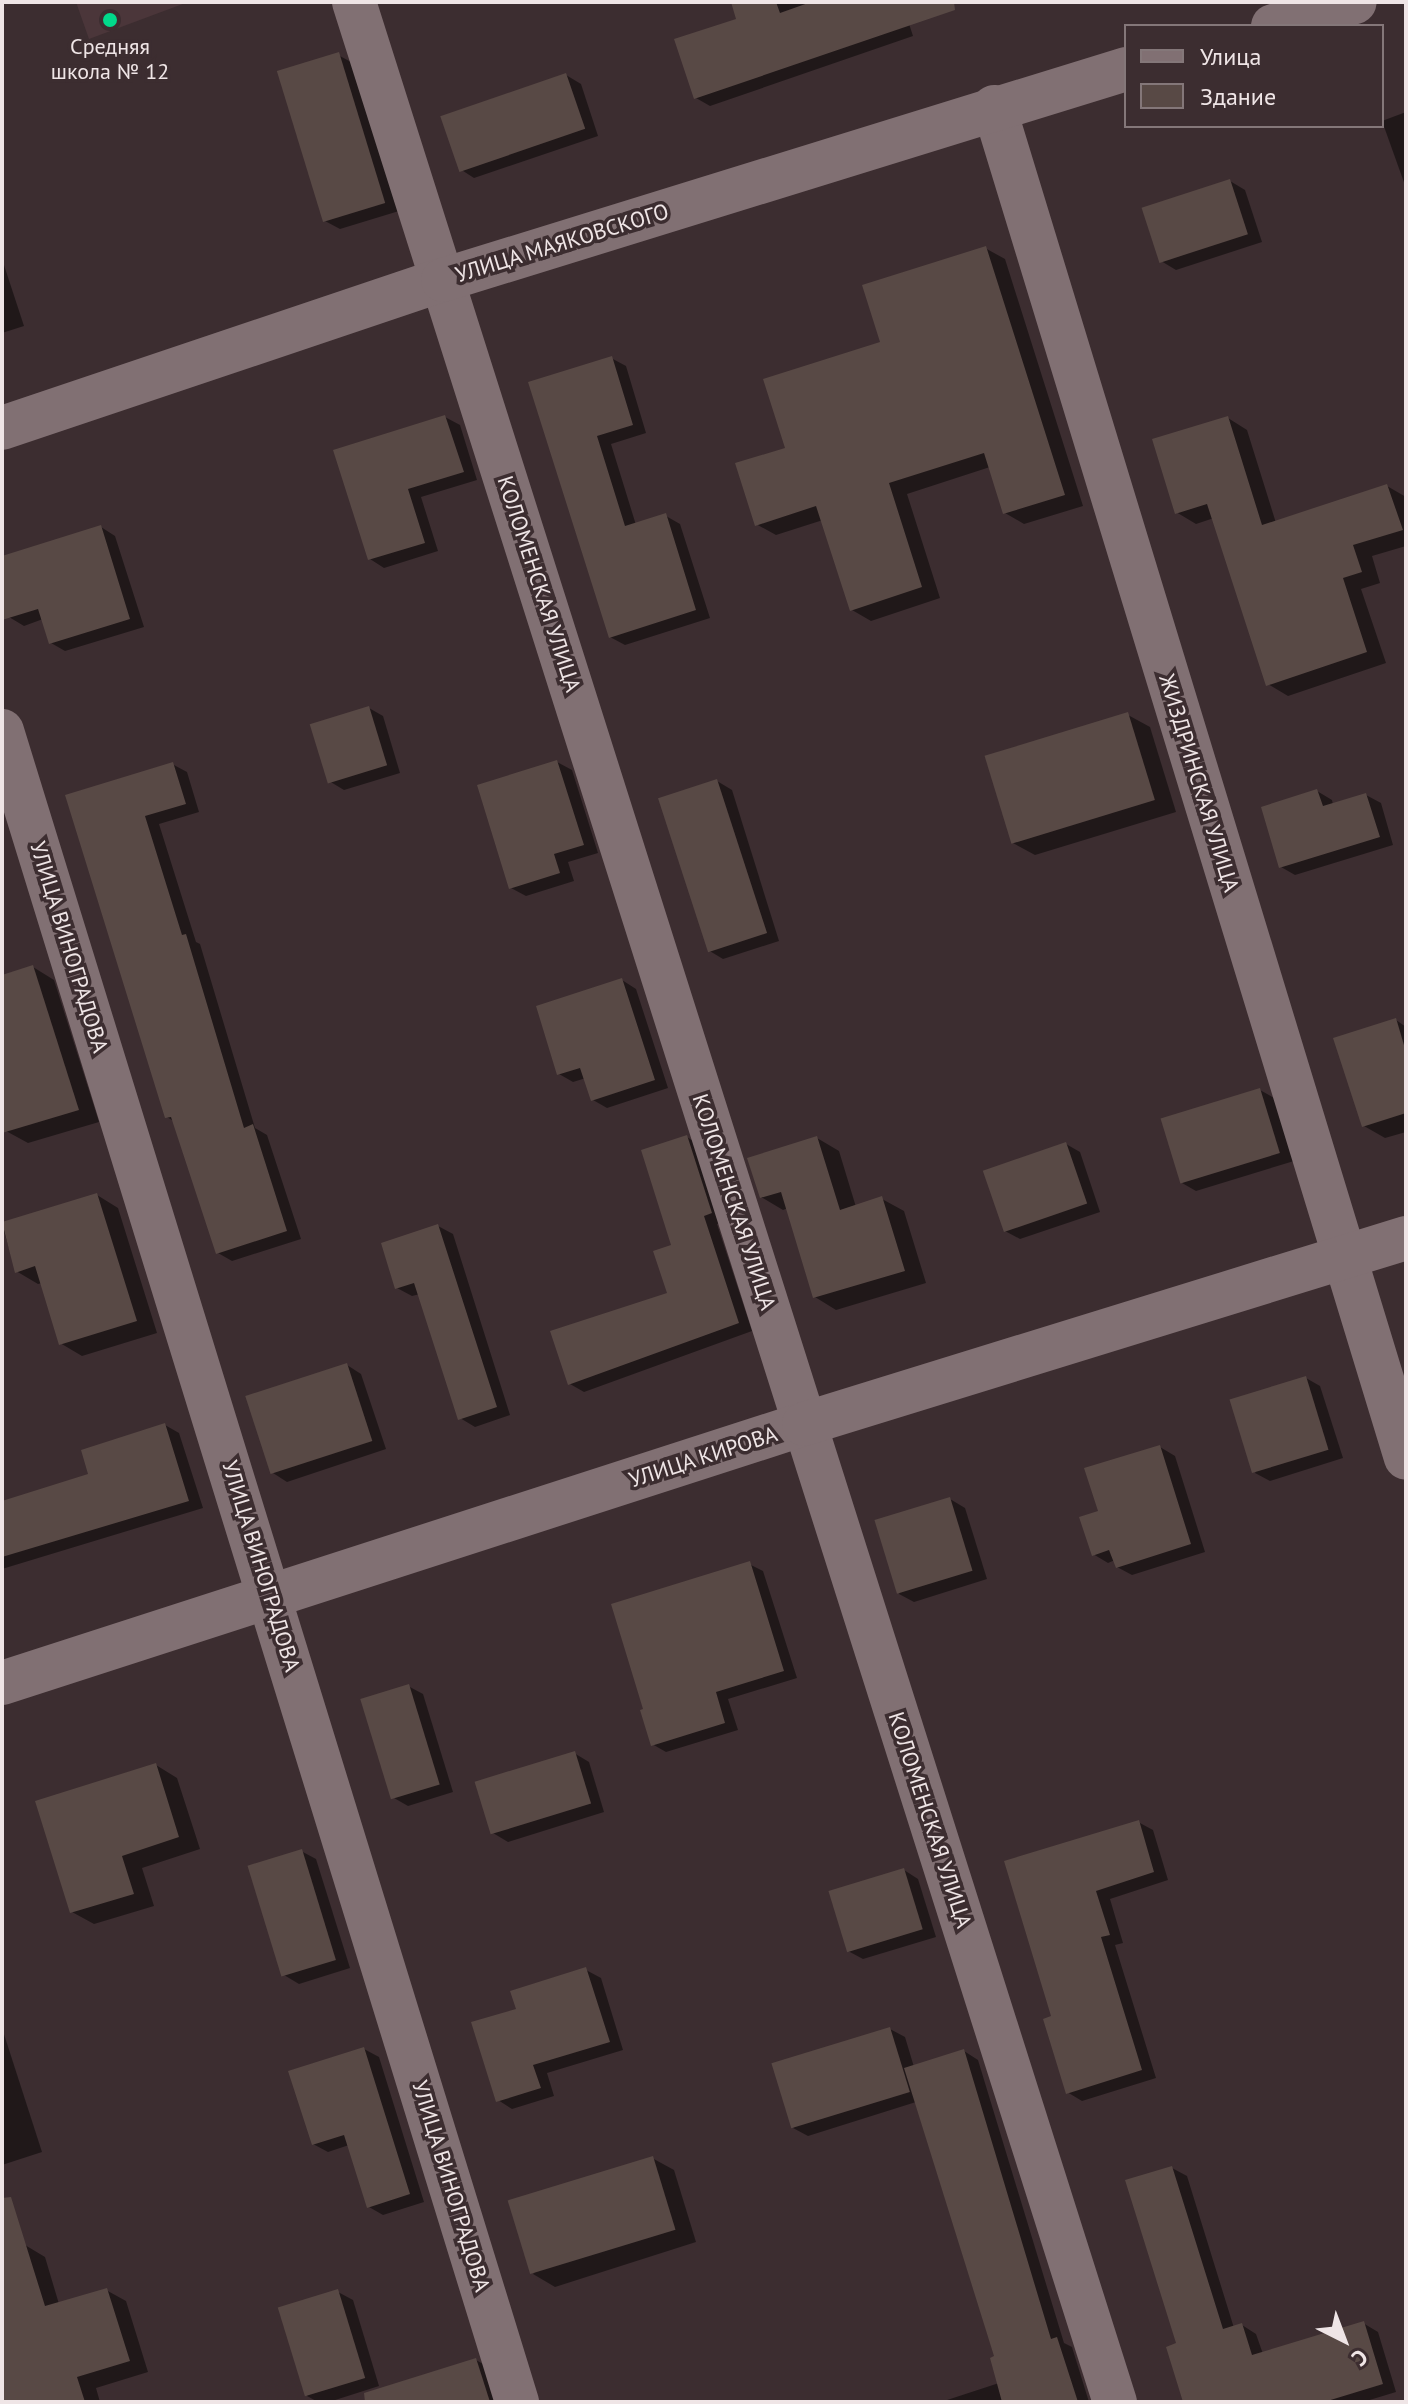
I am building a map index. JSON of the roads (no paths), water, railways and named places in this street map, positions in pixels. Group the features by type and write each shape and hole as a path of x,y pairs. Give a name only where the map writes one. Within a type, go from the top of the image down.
{"street":[{"name":"КОЛОМЕНСКАЯ УЛИЦА","path":"354,2 1115,2402"},
{"path":"1280,24 1355,2"},
{"name":"УЛИЦА МАЯКОВСКОГО","path":"2,428 443,280 994,107 1124,70"},
{"name":"ЖИЗДРИНСКАЯ УЛИЦА","path":"994,107 1406,1458"},
{"name":"УЛИЦА ВИНОГРАДОВА","path":"2,731 517,2402"},
{"name":"УЛИЦА КИРОВА","path":"2,1683 804,1424 1406,1238"}],"place":[{"name":"Средняя школа № 12","path":"110,20"}]}
